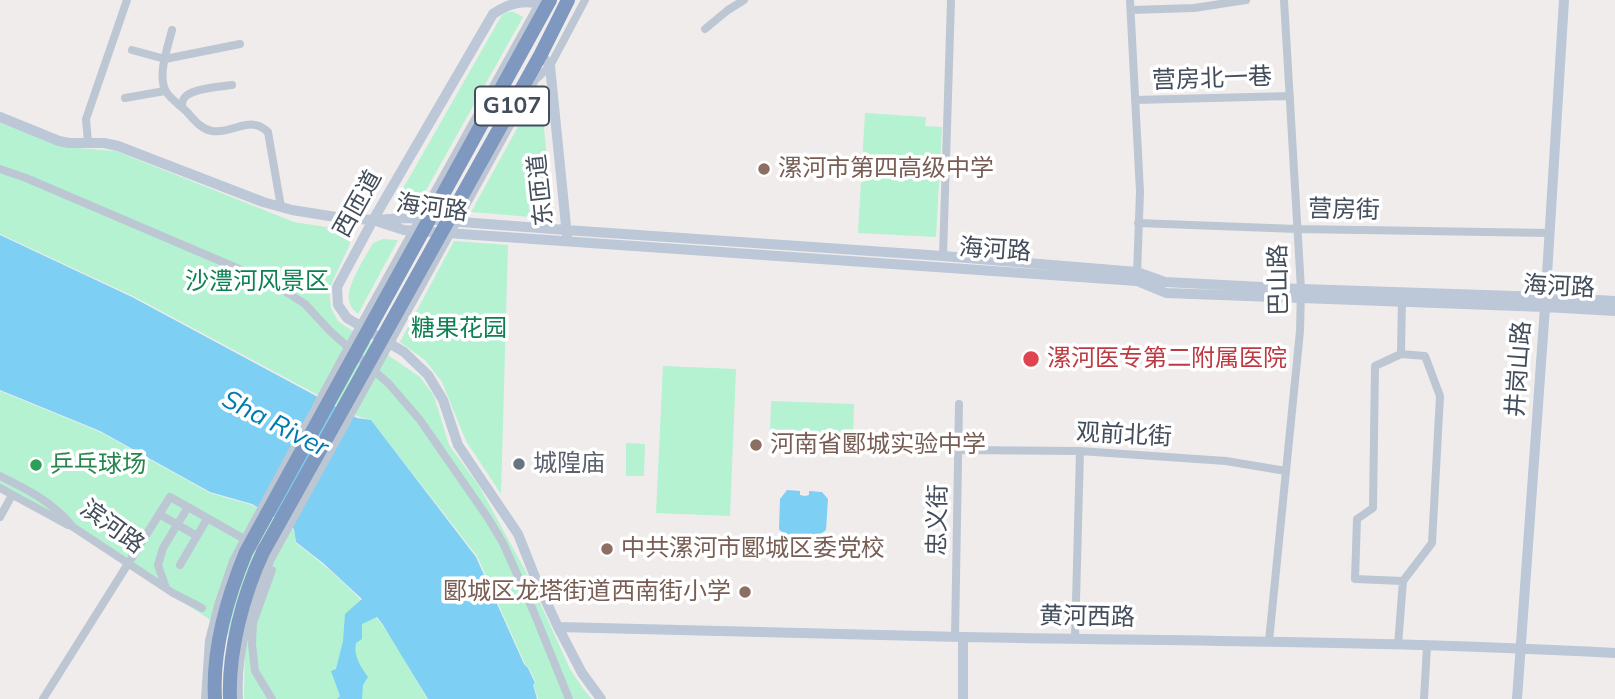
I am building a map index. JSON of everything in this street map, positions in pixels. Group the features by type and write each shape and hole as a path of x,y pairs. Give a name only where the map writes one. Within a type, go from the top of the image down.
{"highway":[{"name":"G107","path":"215,699 214,640 246,552 380,325 440,244 546,60 568,0"},
{"name":"G107","path":"230,699 247,589 262,552 380,325 413,241 545,2"}],"street":[{"path":"88,142 86,119 127,0"},
{"path":"546,60 585,0"},
{"path":"705,29 744,0"},
{"path":"943,256 951,0"},
{"path":"1130,0 1140,192 1137,276"},
{"path":"1131,10 1194,8 1246,0"},
{"name":"巴山路","path":"1269,641 1300,331 1301,294 1284,0"},
{"name":"井岗山路","path":"1517,699 1564,0"},
{"name":"西匝道","path":"545,2 511,2 493,13 337,287 338,305 346,318 404,352 428,375 443,400 458,445 518,534 558,627 582,673 601,699"},
{"path":"172,30 162,69 165,91 198,125 211,131 231,130 253,123 262,126 268,132 281,207"},
{"path":"132,50 165,59 240,44"},
{"name":"东匝道","path":"546,60 567,236"},
{"path":"182,107 186,96 197,91 232,85"},
{"path":"125,98 165,91"},
{"name":"营房北一巷","path":"1135,100 1290,96"},
{"name":"海河路","path":"0,117 59,141 118,146 263,202 342,218 408,218 567,236 943,267 1137,276"},
{"path":"0,169 272,283 305,304 330,331 389,384 420,421 488,519 503,542 569,699"},
{"name":"营房街","path":"1138,223 1297,229 1550,233"},
{"name":"海河路","path":"567,236 943,256 1137,276 1165,282 1301,294 1545,302 1615,301"},
{"path":"1401,354 1402,297"},
{"name":"海河路","path":"1545,302 1615,311"},
{"path":"1398,645 1402,581 1432,542 1440,396 1425,356 1401,354 1374,366 1373,508 1357,519 1355,579 1402,581"},
{"name":"忠义街","path":"959,404 959,637"},
{"name":"观前北街","path":"959,450 1080,451 1226,461 1286,471"},
{"path":"1075,638 1080,451"},
{"name":"滨河路","path":"0,475 45,500 73,527 128,564 202,608"},
{"path":"0,488 73,527"},
{"path":"0,517 12,495"},
{"path":"43,699 170,497 276,558 253,623 252,644 255,671 272,699"},
{"name":"滨河路","path":"166,589 158,565 163,548 188,507"},
{"path":"159,514 197,536"},
{"path":"180,565 207,519"},
{"name":"黄河西路","path":"558,627 959,637 1269,641 1615,653"},
{"path":"959,637 963,699"},
{"path":"205,699 214,640"},
{"path":"239,643 239,699"},
{"path":"1424,699 1427,646"}],"green space":[{"path":"508,12 523,17 416,208 403,198 401,192 502,15"},
{"path":"540,87 552,210 543,218 471,212"},
{"path":"865,113 926,117 925,126 942,127 936,237 858,233"},
{"name":"沙澧河风景区","path":"0,123 64,147 116,151 294,222 339,229 350,236 350,244 329,289 331,308 338,321 420,377 434,396 449,445 479,486 525,570 570,669 592,699 538,699 533,685 536,683 477,556 371,420 357,416 133,296 0,234"},
{"path":"383,239 398,240 358,314 350,302 350,287 373,243"},
{"name":"糖果花园","path":"454,241 508,245 501,494 466,441 442,382 425,360 400,342"},
{"path":"663,366 736,369 730,516 656,513"},
{"path":"0,391 100,432 210,493 252,505 294,530 296,543 342,581 382,625 427,699 244,699 245,647 206,617 73,531 0,491"},
{"path":"771,401 854,404 853,438 770,434"},
{"path":"626,443 645,444 644,476 626,476"}],"water":[{"name":"Sha River","path":"0,235 132,297 357,418 371,420 476,557 535,683 533,685 537,699 428,699 377,617 362,624 362,639 356,643 355,648 360,665 368,677 363,685 362,699 337,699 340,696 331,671 336,669 343,641 345,614 362,599 296,542 294,529 252,504 210,492 100,431 0,390"},
{"path":"787,490 800,491 800,495 805,496 809,495 809,491 822,492 828,499 826,530 817,537 786,537 779,529 780,499"}],"place":[{"name":"漯河市第四高级中学","path":"764,169"},
{"name":"漯河医专第二附属医院","path":"1031,359"},
{"name":"河南省郾城实验中学","path":"756,445"},
{"name":"城隍庙","path":"519,464"},
{"name":"乒乓球场","path":"36,465"},
{"name":"中共漯河市郾城区委党校","path":"607,549"},
{"name":"郾城区龙塔街道西南街小学","path":"745,592"}]}
